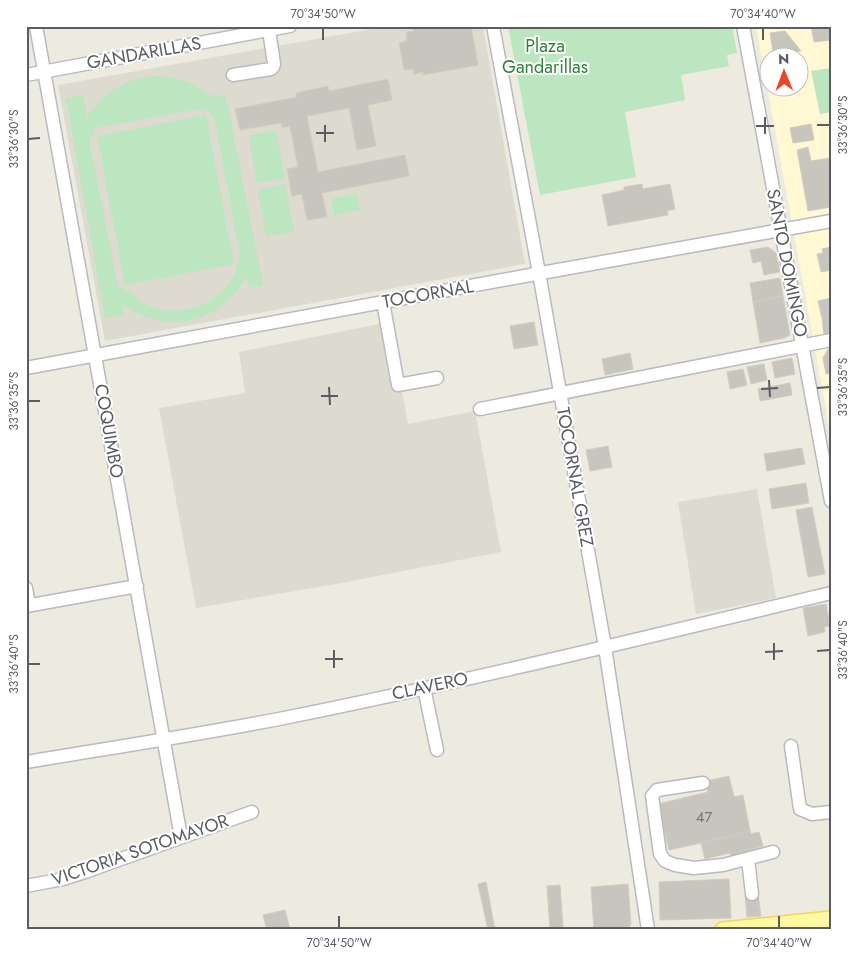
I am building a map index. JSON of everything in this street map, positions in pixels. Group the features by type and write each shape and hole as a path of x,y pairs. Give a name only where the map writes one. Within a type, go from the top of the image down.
{"main road":[{"path":"724,930 754,921 821,923"}],"street":[{"name":"COQUIMBO","path":"36,26 181,837"},
{"name":"GANDARILLAS","path":"26,75 290,26"},
{"name":"TOCORNAL GREZ","path":"493,26 540,273 605,647 648,930"},
{"name":"SANTO DOMINGO","path":"742,26 802,346 826,453 831,501"},
{"path":"233,75 271,69 273,67 269,30"},
{"name":"TOCORNAL","path":"26,368 831,221"},
{"path":"383,302 398,385 437,378"},
{"path":"480,410 831,340"},
{"path":"26,588 28,606 137,586"},
{"name":"CLAVERO","path":"26,762 279,719 605,647 831,593"},
{"path":"424,688 437,750"},
{"path":"791,746 800,809 812,814 831,812"},
{"path":"703,783 657,790 652,796 660,854 665,861 675,865 694,868 723,865 773,852"},
{"name":"VICTORIA SOTOMAYOR","path":"26,886 78,874 252,812"},
{"path":"634,842 658,838"},
{"path":"748,859 752,894"}],"shaded area":[{"path":"389,26 483,26 525,264 105,341 58,85"},
{"path":"756,26 831,26 831,437 769,98 810,98 810,48 760,48"},
{"path":"389,322 408,424 475,411 501,552 331,585 196,608 159,408 245,393 239,352"},
{"path":"757,489 776,598 696,614 678,502"}],"green space":[{"name":"Plaza Gandarillas","path":"508,26 732,26 737,53 727,55 729,66 681,75 685,100 625,112 636,177 540,195"},
{"path":"831,68 831,112 820,114 811,71"},
{"path":"154,76 170,77 199,87 212,96 226,95 263,285 249,288 247,276 235,293 222,306 207,315 191,320 175,322 157,320 140,314 122,304 124,315 105,318 66,98 83,95 87,117 100,100 116,88 133,80","holes":["204,108 212,115 215,121 240,254 238,266 227,286 210,301 188,310 171,311 157,308 139,301 137,296 118,286 90,143 95,128"]},
{"path":"206,115 234,264 125,285 97,136"},
{"path":"276,131 285,178 257,183 249,135"},
{"path":"285,184 294,232 266,236 258,189"},
{"path":"357,194 360,210 334,215 331,199"}],"building":[{"path":"413,26 471,26 478,65 423,75 423,72 414,74 413,69 404,70 399,43 407,41 406,32 414,31"},
{"path":"811,26 829,26 831,40 814,42"},
{"path":"785,31 799,48 772,48 770,33"},
{"path":"388,79 392,100 368,105 376,146 357,150 349,108 307,116 318,172 405,155 409,176 322,193 327,217 307,220 302,194 292,196 287,169 298,167 290,126 282,128 281,123 240,130 235,109 297,97 296,93 328,86 329,91"},
{"path":"811,124 814,140 793,143 790,128"},
{"path":"808,147 811,161 831,158 831,207 808,211 797,150"},
{"path":"642,184 643,189 670,184 675,209 667,211 668,215 608,226 602,195 624,190 624,187"},
{"path":"768,247 776,253 780,272 764,275 761,261 753,263 750,250"},
{"path":"831,247 831,270 821,272 817,254 823,253 822,249"},
{"path":"780,278 783,296 753,302 750,283"},
{"path":"783,296 790,335 760,343 753,302"},
{"path":"831,298 831,316 822,318 818,301"},
{"path":"831,316 831,336 827,336 824,335 822,318"},
{"path":"534,322 538,345 514,349 510,326"},
{"path":"828,349 831,349 831,373 826,374 823,358"},
{"path":"630,353 633,369 605,375 602,359"},
{"path":"792,358 795,374 775,378 772,362"},
{"path":"764,364 767,380 751,384 747,367"},
{"path":"743,369 747,385 730,389 727,372"},
{"path":"790,383 792,395 760,401 758,389"},
{"path":"608,446 612,467 590,471 586,450"},
{"path":"802,448 805,464 767,471 764,454"},
{"path":"806,483 809,503 772,509 769,489"},
{"path":"812,507 825,574 808,577 796,510"},
{"path":"826,604 830,626 824,627 825,632 808,636 803,608"},
{"path":"729,776 734,797 743,795 750,831 669,850 658,804 708,792 706,781"},
{"path":"750,831 751,834 759,832 763,846 738,853 738,856 731,858 730,853 705,859 701,843"},
{"path":"729,879 731,918 660,920 659,882"},
{"path":"486,882 495,930 488,930 478,884"},
{"path":"628,884 631,924 629,927 594,930 591,887"},
{"path":"560,885 563,928 550,929 547,886"},
{"path":"758,893 761,916 747,917 745,895"},
{"path":"285,910 290,930 267,930 263,915"}],"tunnel":[{"path":"752,894 754,916"}]}
